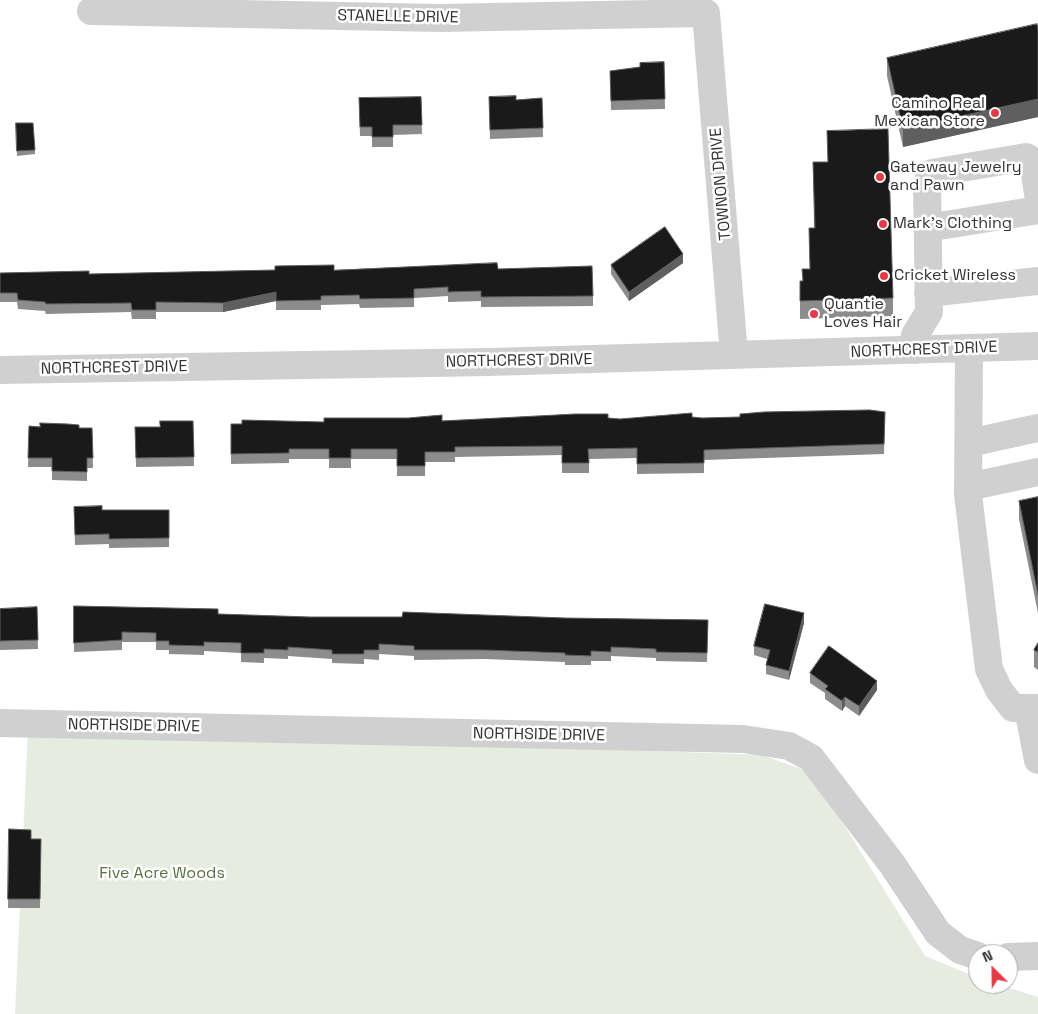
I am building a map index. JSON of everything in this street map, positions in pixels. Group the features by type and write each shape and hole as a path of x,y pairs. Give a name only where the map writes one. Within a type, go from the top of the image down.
{"street":[{"name":"STANELLE DRIVE","path":"91,11 709,7"},
{"name":"TOWNON DRIVE","path":"709,7 734,355"},
{"path":"915,350 915,335 928,312 927,183 932,173 1026,157 1033,161 1038,194"},
{"path":"927,228 1038,210"},
{"path":"928,292 1038,281"},
{"name":"NORTHCREST DRIVE","path":"0,370 480,362 1038,346"},
{"path":"969,349 968,487 989,669 998,690 1013,708 1033,708 1038,760"},
{"path":"969,443 1038,428"},
{"path":"968,487 1038,472"},
{"name":"NORTHSIDE DRIVE","path":"0,723 743,739 789,746 811,758 892,864 938,933 960,950 968,953"},
{"path":"1018,957 1038,956"}],"green space":[{"name":"Five Acre Woods","path":"28,728 762,755 812,773 925,956 968,974 968,994 1018,994 1018,991 1038,997 1038,1014 15,1014"}],"building":[{"path":"1037,24 1038,99 903,129 887,58"},
{"path":"664,62 665,99 611,101 610,71 640,67 640,63"},
{"path":"516,96 516,100 542,98 543,128 490,130 489,97"},
{"path":"421,97 422,125 393,125 393,137 372,137 372,127 360,127 359,98"},
{"path":"16,123 33,123 35,150 17,151"},
{"path":"888,129 893,298 800,301 800,281 803,281 802,269 810,269 809,228 815,228 813,162 828,162 827,131"},
{"path":"665,227 683,254 629,292 611,265"},
{"path":"497,263 498,269 592,266 593,296 481,297 481,291 448,292 448,287 414,289 414,298 360,299 359,295 321,296 321,300 276,301 276,292 223,303 156,302 156,310 132,310 131,303 46,304 45,302 18,300 17,293 0,293 0,273 89,271 89,274 275,270 275,266 334,265 334,270"},
{"path":"870,410 885,412 884,444 704,450 704,463 637,464 637,448 588,449 589,463 562,463 562,446 455,447 455,452 425,452 425,466 397,466 397,449 351,449 351,458 329,458 329,449 289,449 289,453 231,454 231,424 242,424 242,420 324,422 324,418 408,418 442,415 442,421 575,414 608,414 608,418 620,419 692,413 692,417 702,418 740,417 740,414 764,412"},
{"path":"160,421 193,421 194,457 136,458 135,427 160,427"},
{"path":"40,423 79,425 79,428 92,428 93,458 87,458 87,472 52,471 52,458 28,458 29,426 40,427"},
{"path":"1038,497 1038,595 1019,501"},
{"path":"102,506 102,510 169,510 169,538 109,539 109,534 75,535 74,507"},
{"path":"765,604 804,613 789,671 766,665 770,650 754,646"},
{"path":"74,606 218,609 218,614 310,617 402,617 403,612 565,618 708,620 707,653 656,652 656,649 611,647 611,652 591,651 591,656 565,655 565,653 484,650 414,650 414,646 379,644 379,650 364,650 364,654 332,654 332,650 288,647 288,650 264,649 264,653 241,653 241,643 204,642 204,646 169,645 169,641 156,641 156,633 122,632 122,640 74,643"},
{"path":"37,607 38,640 0,641 0,609"},
{"path":"1038,643 1038,652 1034,650"},
{"path":"829,646 877,681 859,706 845,697 842,701 825,689 828,686 810,673"},
{"path":"9,829 31,830 31,839 41,839 40,899 8,899"}],"place":[{"name":"Camino Real Mexican Store","path":"995,113"},
{"name":"Gateway Jewelry and Pawn","path":"880,177"},
{"name":"Mark's Clothing","path":"883,224"},
{"name":"Cricket Wireless","path":"884,276"},
{"name":"Quantie Loves Hair","path":"814,314"}]}
